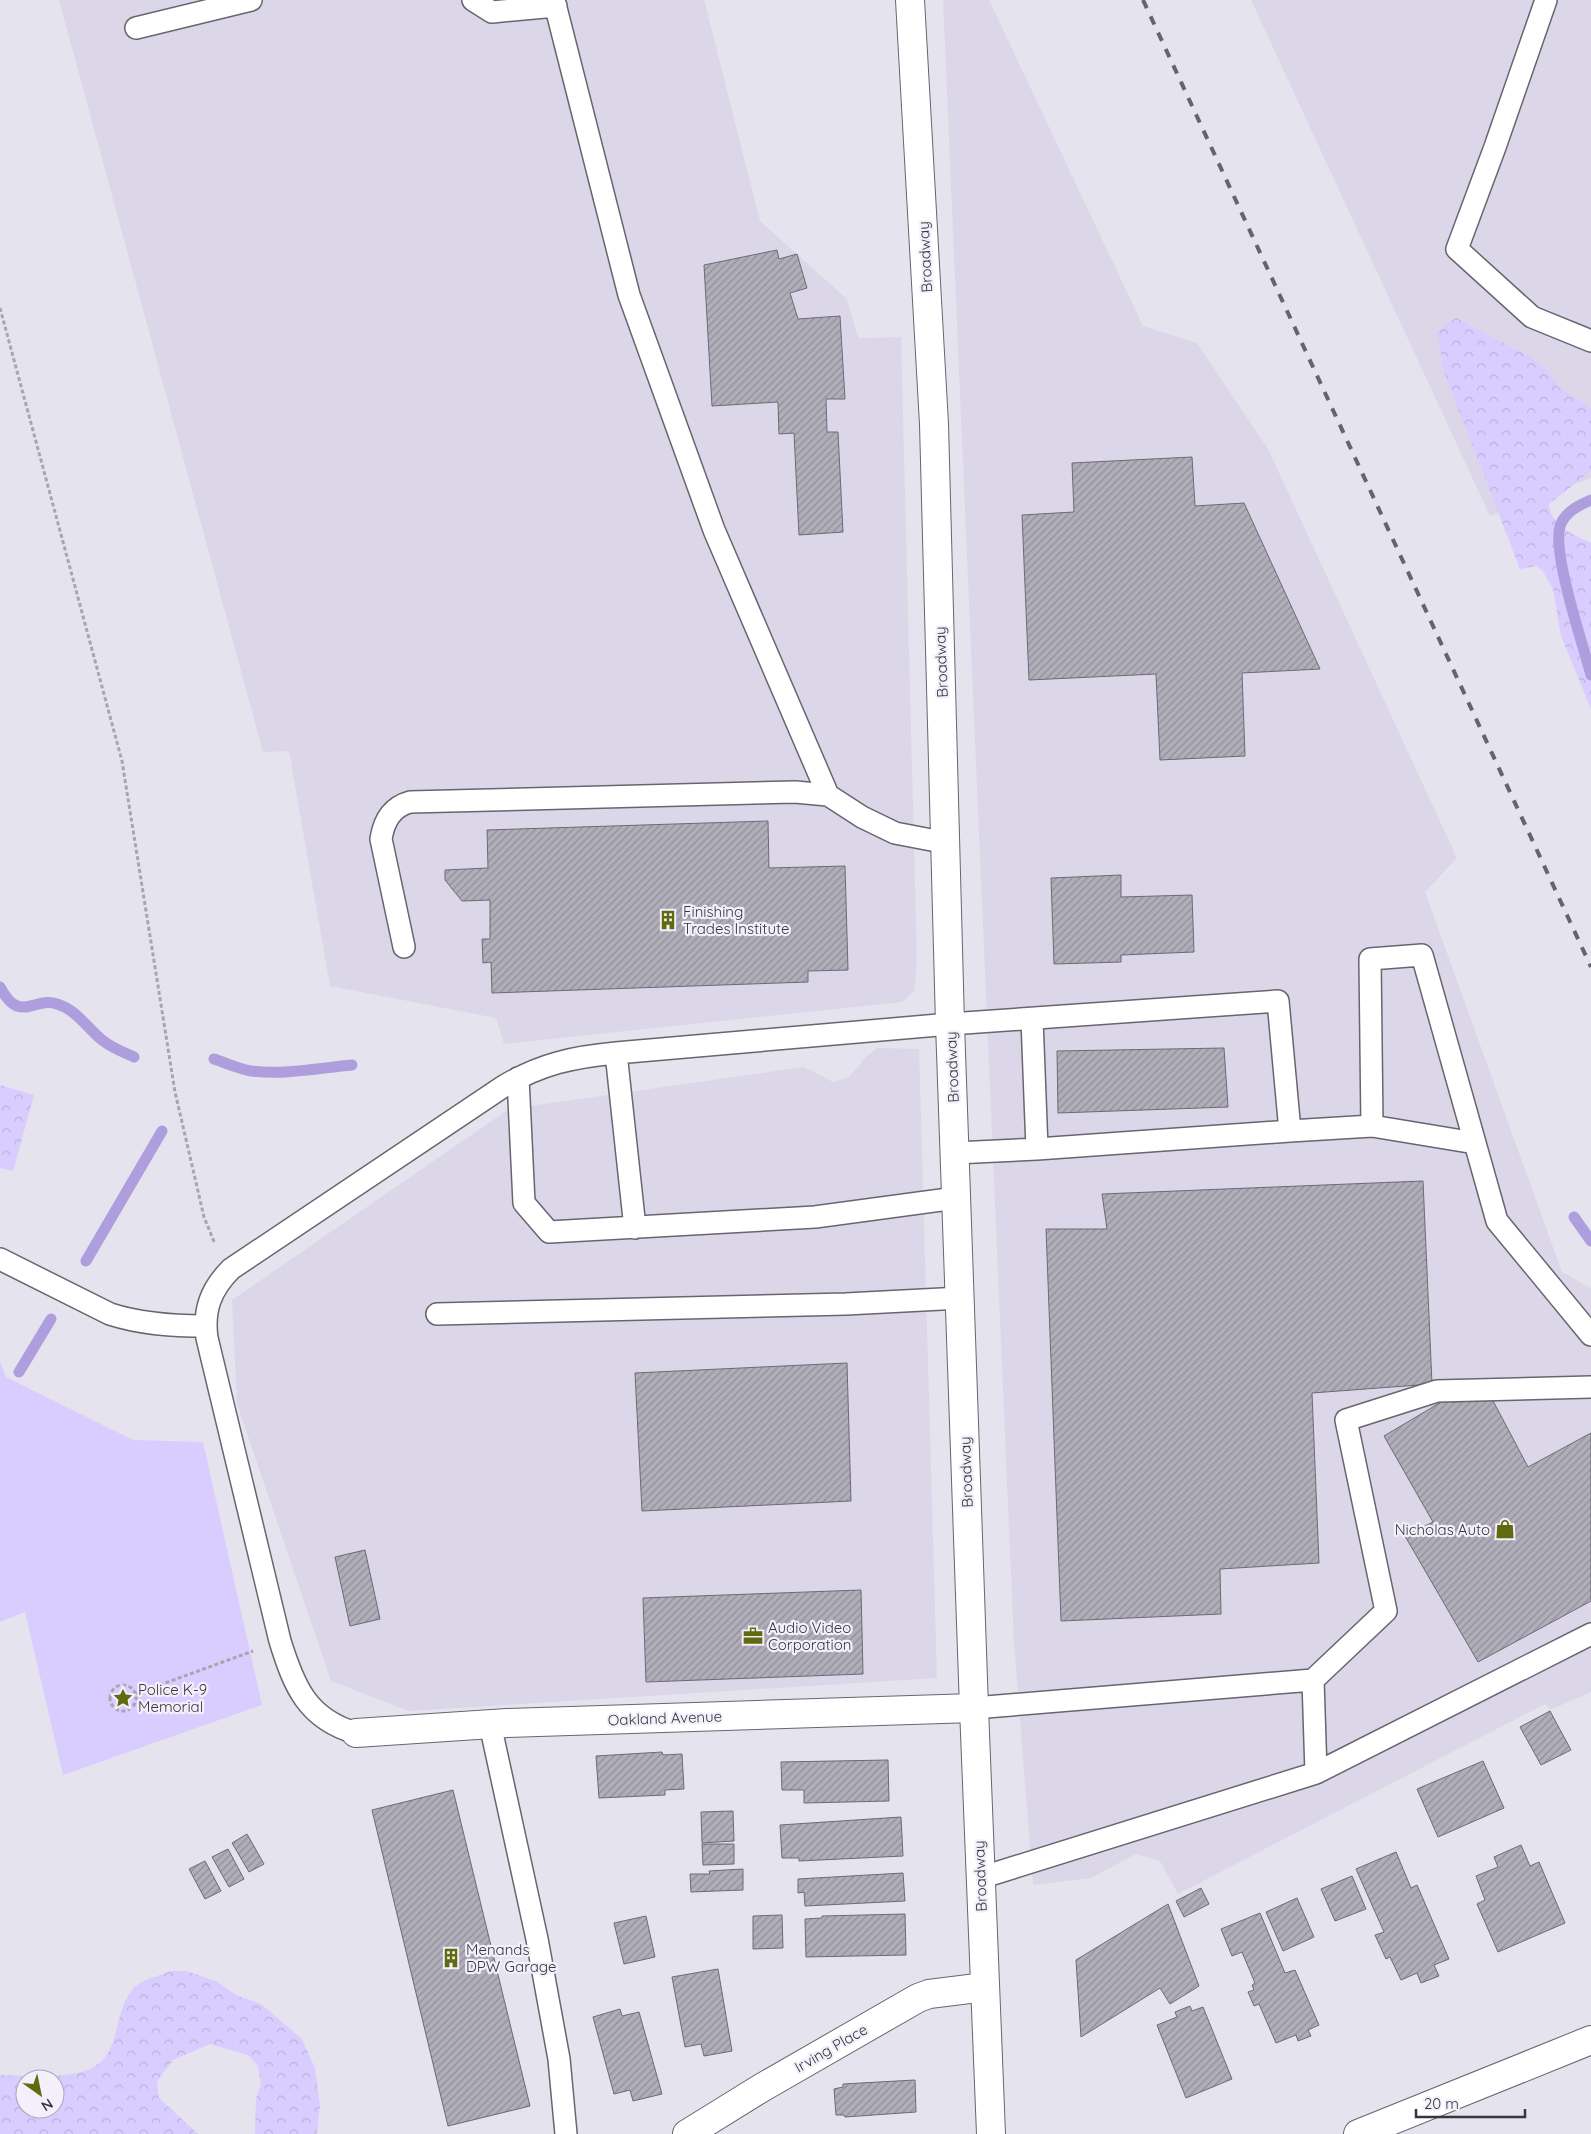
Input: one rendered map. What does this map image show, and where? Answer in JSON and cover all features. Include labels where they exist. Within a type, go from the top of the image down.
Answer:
[{"type":"main road","name":"Broadway","points":[[910,0],[934,424],[947,843],[950,1024],[980,1878],[991,2134]]},
{"type":"main road","name":"Oakland Avenue","points":[[356,1733],[490,1724],[974,1708]]},
{"type":"main road","name":"Irving Place","points":[[687,2134],[763,2087],[922,1996],[985,1987]]},
{"type":"main road","points":[[1358,2134],[1591,2040]]},
{"type":"lane","points":[[136,28],[251,0]]},
{"type":"lane","points":[[473,0],[492,12],[555,3],[629,295],[714,530],[828,796]]},
{"type":"lane","points":[[1546,0],[1457,249],[1532,317],[1591,341]]},
{"type":"lane","points":[[404,947],[381,838],[389,815],[402,804],[419,801],[658,797],[796,792],[828,796],[862,817],[895,833],[947,843]]},
{"type":"lane","points":[[1372,1126],[1370,959],[1422,955],[1497,1221],[1591,1334]]},
{"type":"lane","points":[[356,1733],[341,1729],[328,1722],[304,1699],[290,1674],[280,1641],[211,1359],[205,1326],[207,1306],[214,1289],[231,1269],[518,1078],[564,1060],[616,1053],[950,1024],[1278,1001],[1290,1131]]},
{"type":"lane","points":[[1032,1019],[1037,1149]]},
{"type":"lane","points":[[616,1053],[635,1228]]},
{"type":"lane","points":[[518,1078],[524,1203],[549,1232],[815,1217],[956,1198]]},
{"type":"lane","points":[[955,1153],[1372,1126],[1475,1144]]},
{"type":"lane","points":[[0,1259],[110,1314],[169,1326],[205,1326]]},
{"type":"lane","points":[[437,1314],[846,1304],[961,1298]]},
{"type":"lane","points":[[974,1708],[1313,1680],[1386,1611],[1346,1420],[1437,1390],[1591,1387]]},
{"type":"lane","points":[[980,1878],[1316,1773],[1591,1634]]},
{"type":"lane","points":[[1313,1680],[1316,1773]]},
{"type":"lane","points":[[490,1724],[537,1939],[559,2059],[566,2134]]},
{"type":"path","points":[[0,308],[122,761],[175,1092],[196,1185],[204,1217],[216,1247],[231,1269]]},
{"type":"path","points":[[136,1694],[280,1641]]},
{"type":"path","points":[[116,1686],[129,1686],[136,1694],[135,1704],[130,1710],[120,1711],[110,1703],[111,1692],[116,1686]]},
{"type":"shaded area","points":[[59,0],[704,0],[760,221],[847,299],[858,338],[901,337],[917,963],[914,991],[902,1002],[504,1044],[496,1018],[330,986],[289,751],[263,752]]},
{"type":"shaded area","points":[[943,0],[989,0],[1143,326],[1197,343],[1268,449],[1457,858],[1425,892],[1562,1272],[1591,1288],[1591,1692],[1550,1710],[1545,1704],[1178,1894],[1160,1861],[1136,1854],[1091,1878],[1033,1885],[1014,1644]]},
{"type":"shaded area","points":[[1251,0],[1591,0],[1591,478],[1490,516]]},
{"type":"shaded area","points":[[877,1048],[919,1049],[937,1678],[409,1711],[331,1681],[237,1404],[232,1300],[509,1109],[804,1067],[833,1082],[849,1077],[866,1057]]},
{"type":"green space","points":[[1457,318],[1530,357],[1549,372],[1557,386],[1591,408],[1591,471],[1549,504],[1550,512],[1558,524],[1591,543],[1591,709],[1561,636],[1553,589],[1542,570],[1536,566],[1520,569],[1444,372],[1437,332],[1450,321]]},
{"type":"green space","points":[[0,1085],[34,1095],[13,1171],[0,1168]]},
{"type":"green space","points":[[0,1362],[6,1377],[133,1440],[203,1442],[262,1705],[63,1775],[25,1612],[0,1622]]},
{"type":"green space","points":[[171,1971],[186,1971],[216,1981],[236,1995],[261,2004],[302,2039],[315,2068],[320,2105],[317,2134],[255,2134],[256,2099],[261,2084],[258,2066],[248,2055],[210,2044],[173,2060],[157,2081],[159,2098],[198,2134],[0,2134],[0,2075],[15,2075],[15,2119],[65,2119],[65,2075],[89,2069],[106,2056],[115,2037],[120,2016],[129,1995],[136,1986],[148,1979]]},
{"type":"building","points":[[777,250],[779,259],[797,254],[807,288],[790,293],[798,319],[840,316],[845,399],[826,399],[827,432],[838,432],[843,532],[799,535],[794,433],[779,434],[778,402],[712,406],[704,265]]},
{"type":"building","points":[[1192,457],[1195,506],[1244,503],[1320,669],[1242,673],[1245,756],[1160,760],[1156,674],[1029,680],[1022,515],[1074,512],[1072,463]]},
{"type":"building","name":"Finishing Trades Institute","points":[[768,821],[769,868],[845,866],[848,970],[808,971],[808,982],[492,993],[491,962],[483,963],[482,939],[490,939],[490,900],[462,901],[445,880],[445,870],[488,868],[487,830]]},
{"type":"building","points":[[1121,875],[1121,897],[1192,895],[1194,952],[1121,955],[1121,962],[1054,964],[1051,878]]},
{"type":"building","points":[[1224,1048],[1228,1107],[1058,1113],[1057,1051]]},
{"type":"building","points":[[1423,1181],[1432,1384],[1312,1393],[1319,1563],[1220,1569],[1221,1614],[1061,1621],[1046,1229],[1107,1229],[1102,1194]]},
{"type":"building","points":[[847,1363],[851,1501],[642,1511],[635,1373]]},
{"type":"building","name":"Nicholas Auto","points":[[1491,1397],[1528,1467],[1591,1433],[1591,1601],[1478,1662],[1405,1536],[1433,1522],[1384,1436],[1448,1398]]},
{"type":"building","points":[[365,1550],[380,1619],[350,1626],[335,1557]]},
{"type":"building","name":"Audio Video Corporation","points":[[861,1590],[863,1674],[646,1682],[643,1598]]},
{"type":"building","points":[[1550,1711],[1571,1750],[1541,1765],[1520,1727]]},
{"type":"building","points":[[662,1752],[663,1755],[682,1754],[684,1789],[665,1790],[665,1795],[599,1798],[596,1756]]},
{"type":"building","points":[[888,1760],[889,1801],[804,1803],[804,1790],[782,1790],[781,1762]]},
{"type":"building","points":[[1483,1761],[1504,1808],[1438,1837],[1417,1789]]},
{"type":"building","name":"Menands DPW Garage","points":[[453,1790],[530,2106],[448,2126],[372,1810]]},
{"type":"building","points":[[733,1811],[734,1841],[702,1843],[701,1812]]},
{"type":"building","points":[[901,1817],[903,1856],[799,1861],[799,1858],[782,1858],[780,1825]]},
{"type":"building","points":[[247,1834],[264,1864],[249,1872],[232,1843]]},
{"type":"building","points":[[702,1844],[734,1844],[734,1864],[703,1865]]},
{"type":"building","points":[[1521,1845],[1530,1866],[1539,1862],[1565,1923],[1498,1952],[1477,1904],[1485,1900],[1476,1876],[1498,1867],[1494,1857]]},
{"type":"building","points":[[228,1849],[244,1879],[229,1887],[212,1857]]},
{"type":"building","points":[[1396,1852],[1411,1888],[1417,1885],[1449,1959],[1434,1965],[1439,1976],[1421,1983],[1417,1973],[1401,1980],[1390,1957],[1386,1959],[1375,1935],[1384,1932],[1356,1869]]},
{"type":"building","points":[[205,1861],[221,1891],[205,1899],[189,1869]]},
{"type":"building","points":[[743,1869],[743,1890],[691,1892],[690,1874],[710,1874],[709,1871]]},
{"type":"building","points":[[903,1873],[905,1901],[805,1906],[804,1892],[798,1893],[798,1879]]},
{"type":"building","points":[[1352,1876],[1366,1909],[1335,1921],[1321,1889]]},
{"type":"building","points":[[1201,1888],[1209,1904],[1184,1917],[1176,1901]]},
{"type":"building","points":[[1297,1898],[1314,1937],[1283,1951],[1266,1912]]},
{"type":"building","points":[[1168,1904],[1199,1986],[1170,2004],[1160,1988],[1081,2037],[1076,1960]]},
{"type":"building","points":[[1260,1913],[1285,1973],[1295,1970],[1319,2025],[1308,2030],[1311,2036],[1298,2041],[1296,2035],[1276,2043],[1259,2004],[1254,2006],[1248,1992],[1254,1990],[1252,1985],[1255,1983],[1242,1952],[1232,1956],[1221,1929]]},
{"type":"building","points":[[905,1914],[906,1955],[806,1957],[805,1919],[822,1918],[822,1916]]},
{"type":"building","points":[[782,1915],[783,1948],[753,1949],[753,1916]]},
{"type":"building","points":[[646,1916],[655,1957],[624,1964],[614,1923]]},
{"type":"building","points":[[718,1969],[732,2051],[704,2056],[701,2044],[685,2047],[672,1977]]},
{"type":"building","points":[[1190,2006],[1192,2011],[1203,2007],[1232,2079],[1186,2098],[1157,2025],[1177,2017],[1175,2012]]},
{"type":"building","points":[[620,2009],[622,2016],[639,2012],[662,2094],[633,2101],[630,2090],[614,2094],[593,2017]]},
{"type":"building","points":[[915,2080],[916,2112],[845,2117],[844,2115],[836,2115],[834,2089],[843,2087],[843,2084]]},
{"type":"waterway","points":[[1591,500],[1577,507],[1565,517],[1560,526],[1559,539],[1564,577],[1591,675]]},
{"type":"waterway","points":[[0,987],[14,1005],[27,1007],[49,1003],[57,1004],[70,1010],[106,1043],[134,1057]]},
{"type":"waterway","points":[[214,1059],[246,1070],[264,1072],[289,1072],[352,1065]]},
{"type":"waterway","points":[[86,1261],[162,1131]]},
{"type":"waterway","points":[[1574,1217],[1591,1241]]},
{"type":"waterway","points":[[19,1372],[51,1319]]},
{"type":"railway","points":[[1143,0],[1591,967]]},
{"type":"place","name":"Finishing Trades Institute","points":[[668,920]]},
{"type":"place","name":"Nicholas Auto","points":[[1505,1529]]},
{"type":"place","name":"Audio Video Corporation","points":[[753,1636]]},
{"type":"place","name":"Police K-9 Memorial","points":[[123,1698]]},
{"type":"place","name":"Menands DPW Garage","points":[[451,1958]]}]
